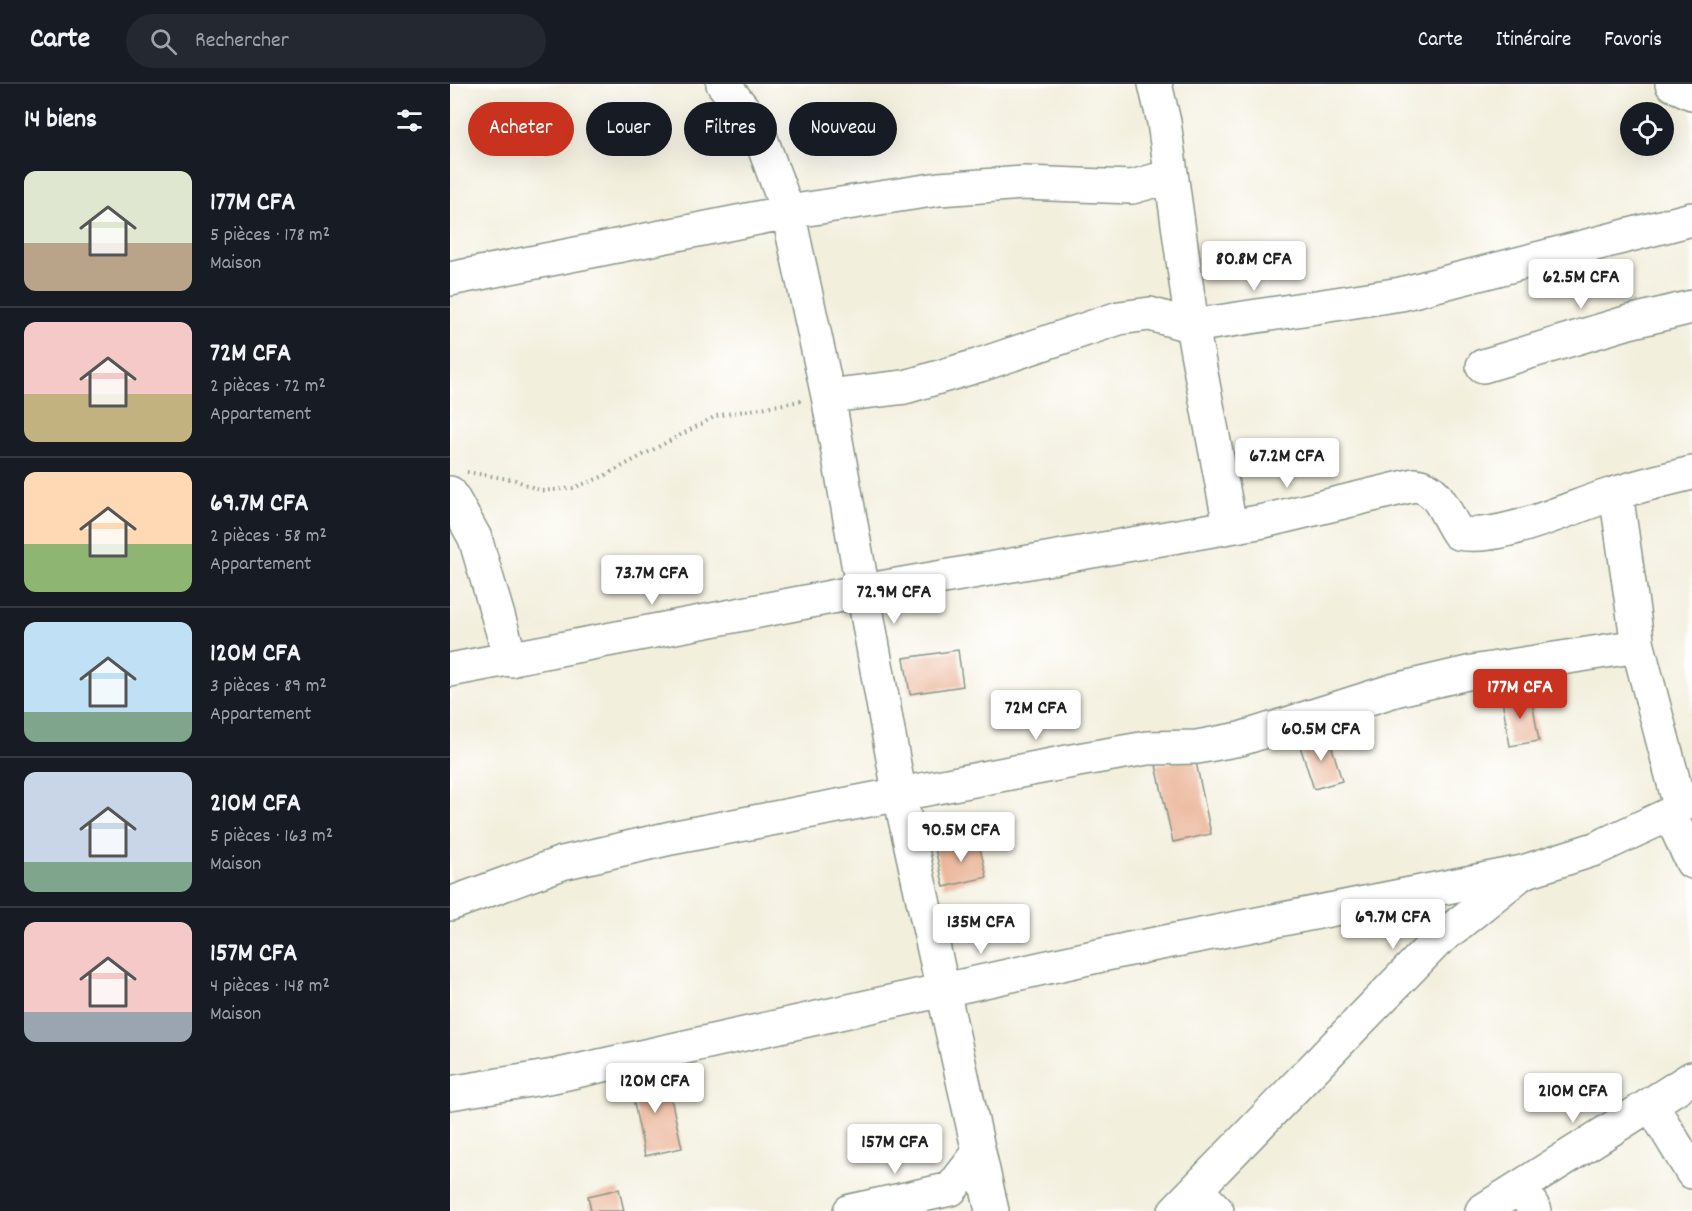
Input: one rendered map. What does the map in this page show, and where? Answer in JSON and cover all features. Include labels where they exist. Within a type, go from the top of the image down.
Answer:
[{"type":"street","points":[[723,84],[756,125],[788,212],[828,396],[899,792],[992,1211]]},
{"type":"street","points":[[1155,84],[1164,122],[1192,326],[1230,526]]},
{"type":"street","points":[[1672,84],[1692,93]]},
{"type":"street","points":[[450,279],[788,212],[939,189],[1024,183],[1132,187],[1171,176]]},
{"type":"street","points":[[828,396],[905,387],[980,365],[1119,318],[1150,314],[1192,326],[1401,294],[1692,219]]},
{"type":"street","points":[[1483,366],[1629,322],[1692,307]]},
{"type":"street","points":[[450,670],[863,591],[1230,526],[1414,485],[1426,486],[1434,491],[1458,533],[1472,536],[1524,524],[1616,493],[1692,473]]},
{"type":"street","points":[[456,483],[475,538],[511,660]]},
{"type":"street","points":[[1616,493],[1638,646],[1681,806],[1692,862]]},
{"type":"street","points":[[450,904],[562,863],[899,792],[1147,748],[1197,747],[1240,739],[1406,687],[1472,672],[1638,646]]},
{"type":"street","points":[[450,1093],[554,1076],[943,989],[1522,872],[1595,849],[1681,806]]},
{"type":"street","points":[[1196,1204],[1436,942],[1522,872]]},
{"type":"street","points":[[1482,1211],[1528,1199],[1692,1078]]},
{"type":"street","points":[[1652,1106],[1692,1172]]},
{"type":"street","points":[[850,1211],[951,1189],[978,1154]]},
{"type":"street","points":[[951,1189],[987,1211]]},
{"type":"path","points":[[456,483],[515,480],[541,491],[573,488],[602,477],[716,416],[828,396]]},
{"type":"building","points":[[958,650],[963,686],[910,694],[904,658]]},
{"type":"building","points":[[1531,695],[1539,741],[1510,746],[1502,700]]},
{"type":"building","points":[[1328,734],[1342,781],[1314,789],[1299,743]]},
{"type":"building","points":[[1195,757],[1211,834],[1173,842],[1156,765]]},
{"type":"building","points":[[978,840],[987,877],[944,887],[935,849]]},
{"type":"building","points":[[665,1071],[682,1148],[645,1156],[629,1079]]},
{"type":"building","points":[[619,1189],[624,1211],[591,1211],[588,1196]]}]
